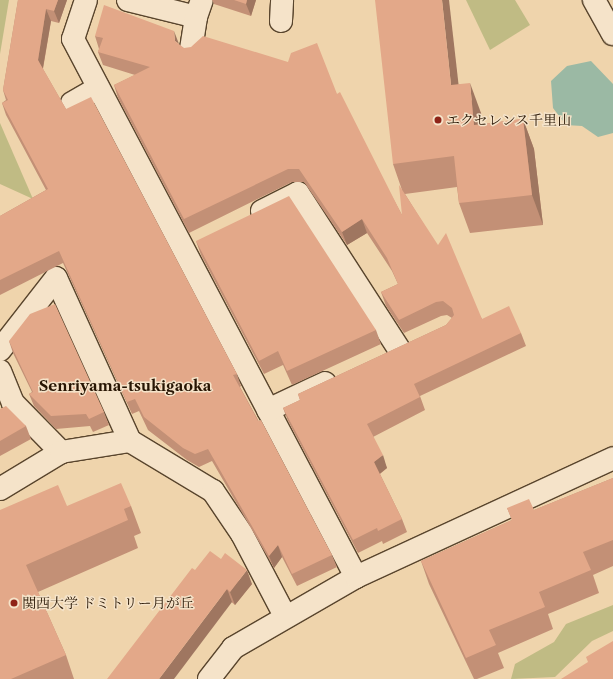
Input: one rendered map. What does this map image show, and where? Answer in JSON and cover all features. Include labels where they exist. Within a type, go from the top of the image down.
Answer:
[{"type":"street","points":[[86,0],[73,38],[98,88],[193,244],[268,410],[356,577]]},
{"type":"street","points":[[128,0],[199,9],[191,49]]},
{"type":"street","points":[[594,0],[613,34]]},
{"type":"street","points":[[72,103],[98,88]]},
{"type":"street","points":[[242,221],[298,193],[399,349]]},
{"type":"street","points":[[0,350],[56,278],[130,442],[213,491],[242,534],[285,616]]},
{"type":"street","points":[[378,358],[419,340]]},
{"type":"street","points":[[0,371],[13,402],[61,452]]},
{"type":"street","points":[[268,410],[344,375]]},
{"type":"street","points":[[0,488],[61,452],[130,442]]},
{"type":"street","points":[[209,679],[233,648],[285,616],[356,577],[613,458]]},
{"type":"shaded area","points":[[0,0],[9,0],[0,54]]},
{"type":"shaded area","points":[[466,0],[515,0],[530,25],[490,50]]},
{"type":"shaded area","points":[[591,61],[613,84],[613,133],[598,137],[582,126],[566,125],[553,108],[551,81],[567,66]]},
{"type":"shaded area","points":[[0,123],[33,199],[0,184]]},
{"type":"shaded area","points":[[613,605],[613,631],[592,641],[555,677],[511,679],[515,664],[554,642],[566,624]]},
{"type":"building","points":[[18,0],[58,0],[54,11],[46,9],[38,60],[66,109],[91,97],[237,374],[233,375],[258,421],[261,420],[332,555],[292,574],[278,545],[269,556],[208,449],[195,454],[183,448],[144,417],[135,399],[127,402],[59,251],[0,280],[0,216],[48,189],[2,103],[8,100],[3,90]]},
{"type":"building","points":[[234,0],[247,0],[246,4]]},
{"type":"building","name":"エクセレンス千里山","points":[[375,0],[442,0],[451,85],[470,83],[474,125],[523,119],[532,195],[459,203],[454,156],[393,164]]},
{"type":"building","points":[[104,5],[174,31],[175,41],[184,48],[191,47],[203,36],[288,62],[291,53],[317,43],[337,94],[340,92],[402,215],[399,185],[438,245],[446,233],[482,319],[509,306],[521,333],[414,384],[420,397],[367,424],[383,455],[374,462],[402,519],[378,531],[377,528],[353,540],[283,408],[300,400],[298,394],[446,325],[454,315],[452,308],[443,301],[436,302],[399,320],[381,292],[398,284],[387,258],[362,219],[342,232],[299,169],[288,169],[184,219],[114,85],[150,67],[98,52],[103,38],[95,36]]},
{"type":"building","points":[[289,196],[376,330],[287,371],[278,351],[259,361],[196,241]]},
{"type":"building","points":[[55,304],[104,412],[89,419],[86,414],[51,416],[29,394],[33,392],[9,341],[30,314]]},
{"type":"building","points":[[6,406],[26,426],[0,441],[0,409]]},
{"type":"building","points":[[613,478],[613,540],[583,552],[591,570],[539,592],[545,607],[489,630],[496,645],[466,658],[421,561],[512,520],[507,508],[529,499],[534,510]]},
{"type":"building","name":"関西大学 ドミトリー月が丘","points":[[121,483],[131,506],[124,509],[128,520],[26,565],[66,655],[11,679],[0,679],[0,510],[58,485],[67,506]]},
{"type":"building","points":[[210,551],[221,559],[225,553],[247,570],[230,592],[227,589],[159,679],[107,679],[192,568],[195,570]]},
{"type":"building","points":[[613,641],[613,679],[561,679],[588,662],[586,657]]},
{"type":"place","name":"エクセレンス千里山","points":[[438,120]]},
{"type":"place","name":"関西大学 ドミトリー月が丘","points":[[14,603]]},
{"type":"district","name":"Senriyama-tsukigaoka","points":[[125,386]]}]
